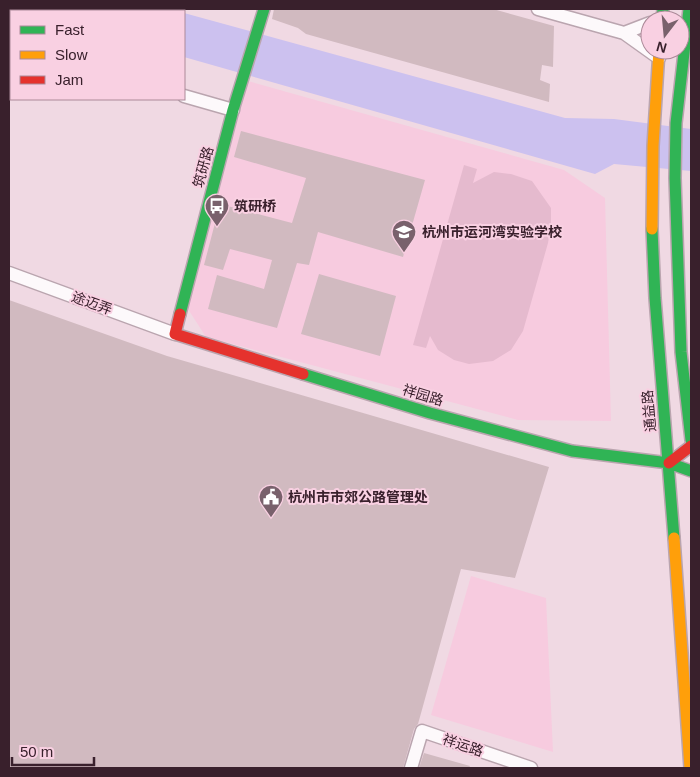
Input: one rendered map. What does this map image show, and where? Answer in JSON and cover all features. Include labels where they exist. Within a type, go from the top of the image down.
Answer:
[{"type":"main road","name":"筑研路","points":[[175,334],[233,110],[264,9]]},
{"type":"main road","points":[[689,9],[676,124],[675,178],[681,352],[691,440]]},
{"type":"main road","name":"通益路","points":[[659,60],[654,123],[652,242],[657,336],[690,768]]},
{"type":"main road","name":"祥园路","points":[[175,334],[430,413],[572,451],[668,463],[691,471]]},
{"type":"main road","points":[[668,463],[691,446]]},
{"type":"street","points":[[538,9],[624,33],[640,43]]},
{"type":"street","points":[[624,33],[640,26]]},
{"type":"street","points":[[185,96],[233,110]]},
{"type":"street","name":"途迈弄","points":[[9,273],[175,334]]},
{"type":"street","name":"祥运路","points":[[412,768],[422,731],[531,768]]},
{"type":"shaded area","points":[[15,9],[174,10],[20,10]]},
{"type":"shaded area","points":[[185,13],[565,118],[614,119],[691,129],[691,171],[614,164],[595,174],[185,57]]},
{"type":"shaded area","name":"杭州市运河湾实验学校","points":[[248,81],[564,170],[605,198],[611,421],[518,420],[206,337],[188,309]]},
{"type":"shaded area","points":[[464,165],[477,169],[473,183],[494,172],[511,174],[532,181],[551,208],[548,243],[523,331],[511,350],[493,361],[469,364],[454,360],[438,350],[430,336],[426,348],[413,345]]},
{"type":"shaded area","points":[[471,576],[546,598],[553,752],[431,715]]},
{"type":"building","points":[[274,9],[493,9],[554,26],[553,67],[542,65],[540,80],[550,84],[549,102],[306,34],[298,28],[272,19]]},
{"type":"building","points":[[241,131],[425,180],[403,257],[318,232],[309,265],[297,263],[277,328],[208,309],[217,275],[264,289],[272,260],[230,249],[223,270],[204,265],[220,204],[292,223],[306,178],[234,157]]},
{"type":"building","points":[[319,274],[396,296],[380,356],[301,334]]},
{"type":"building","name":"杭州市市郊公路管理处","points":[[9,300],[167,356],[549,467],[515,578],[461,569],[418,724],[414,729],[403,768],[9,768]]},
{"type":"building","points":[[424,753],[470,766],[469,768],[419,768]]},
{"type":"traffic: fast","points":[[180,314],[233,110],[264,9]]},
{"type":"traffic: fast","points":[[689,9],[676,123],[675,178],[681,352],[691,440]]},
{"type":"traffic: fast","points":[[652,229],[655,298],[674,538]]},
{"type":"traffic: fast","points":[[303,374],[430,413],[572,451],[669,463],[691,471]]},
{"type":"traffic: slow","points":[[652,229],[653,146],[658,60]]},
{"type":"traffic: slow","points":[[674,538],[690,768]]},
{"type":"traffic: jam","points":[[180,314],[175,334],[303,374]]},
{"type":"traffic: jam","points":[[669,463],[691,446]]},
{"type":"place","name":"筑研桥","points":[[217,227]]},
{"type":"place","name":"杭州市运河湾实验学校","points":[[404,253]]},
{"type":"place","name":"杭州市市郊公路管理处","points":[[271,518]]}]
